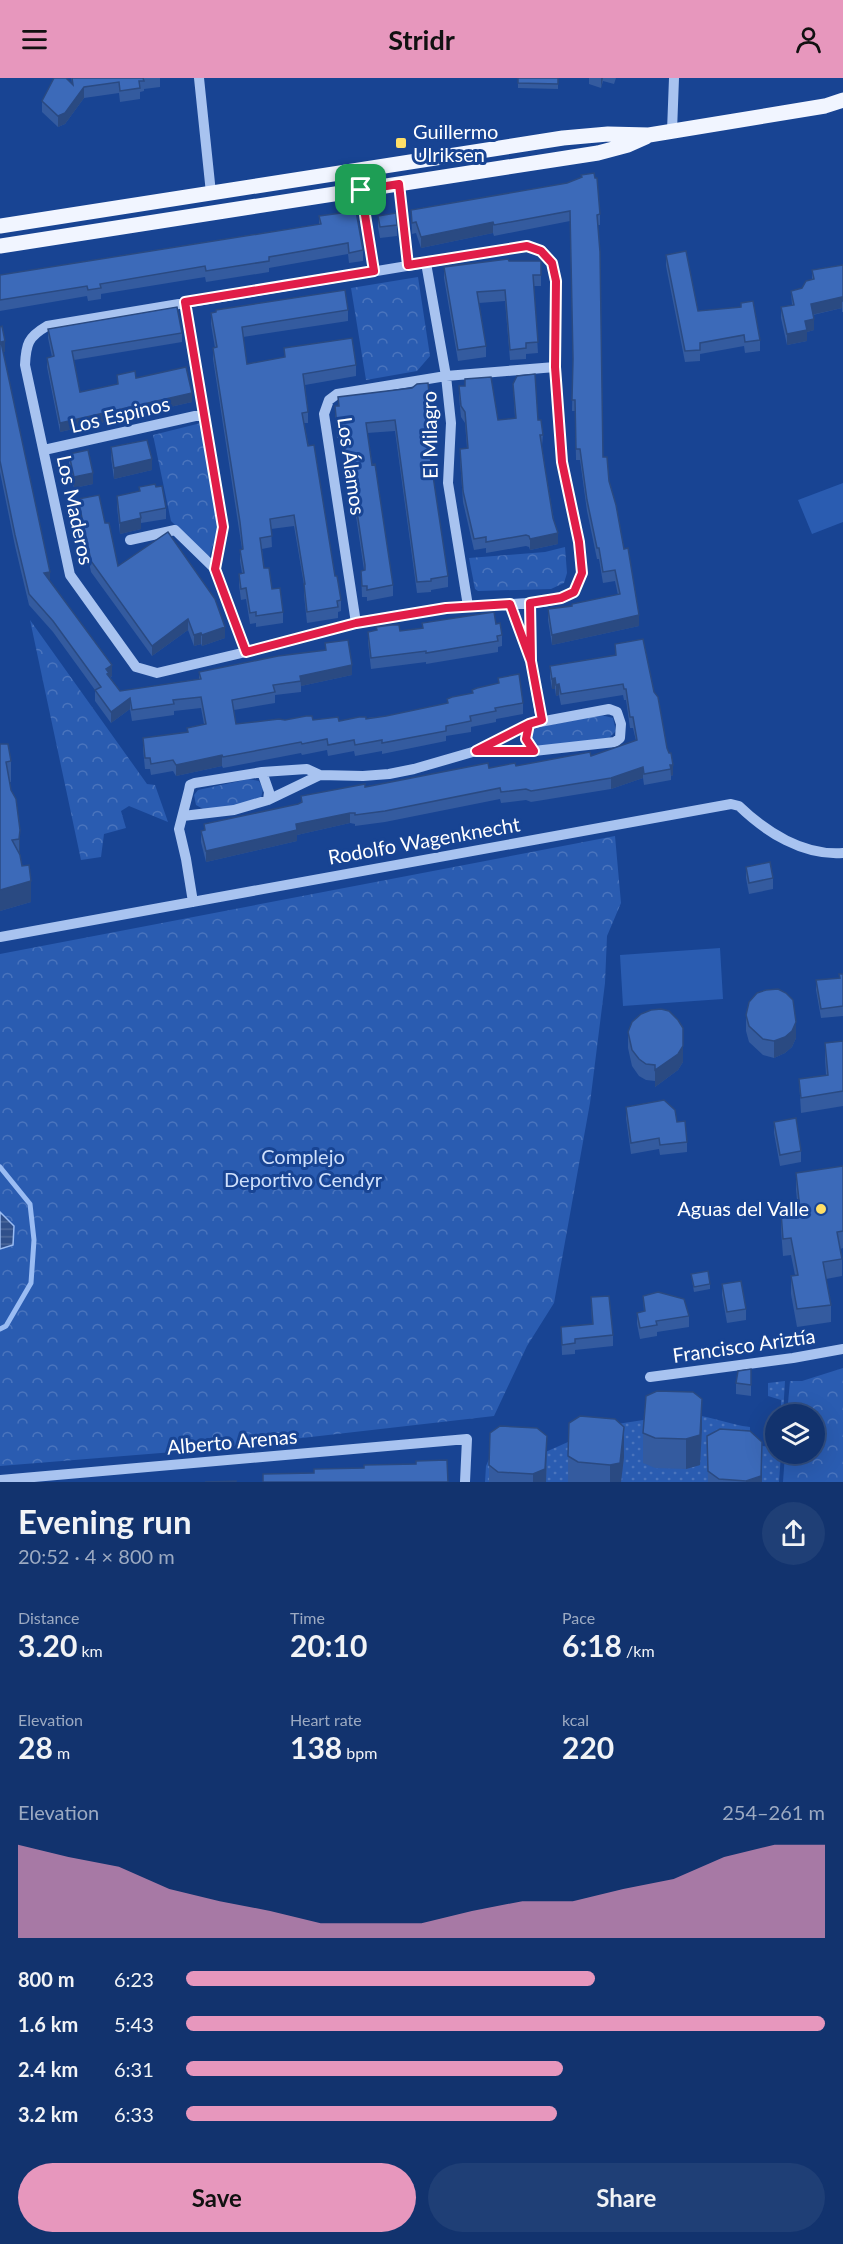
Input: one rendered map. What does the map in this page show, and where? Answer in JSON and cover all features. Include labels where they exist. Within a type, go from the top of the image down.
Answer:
[{"type":"main road","points":[[0,226],[585,135],[649,135],[672,132],[825,106],[843,100]]},
{"type":"main road","points":[[825,106],[843,106]]},
{"type":"main road","points":[[0,246],[598,153],[628,145],[649,135]]},
{"type":"street","points":[[199,78],[212,193]]},
{"type":"street","points":[[672,132],[674,78]]},
{"type":"street","points":[[399,184],[408,265]]},
{"type":"street","points":[[361,190],[374,271]]},
{"type":"street","name":"Los Maderos","points":[[527,246],[541,251],[552,263],[556,281],[555,367],[562,462],[579,542],[582,573],[574,592],[561,598],[530,603],[446,608],[356,623],[157,673],[136,667],[70,575],[25,365],[26,347],[34,333],[47,326],[426,263],[527,246]]},
{"type":"street","name":"El Milagro","points":[[426,263],[446,376],[451,423],[448,483],[468,606]]},
{"type":"street","points":[[185,302],[223,527],[215,569]]},
{"type":"street","name":"Los Álamos","points":[[356,623],[324,414],[329,400],[337,394],[446,376],[555,367]]},
{"type":"street","name":"Los Espinos","points":[[44,450],[204,414]]},
{"type":"street","points":[[130,540],[174,530],[215,569],[246,652]]},
{"type":"street","points":[[530,603],[531,661],[542,720]]},
{"type":"street","points":[[510,604],[531,661]]},
{"type":"street","points":[[183,816],[234,810],[268,800],[320,775],[389,774],[414,769],[476,751],[529,724],[542,720],[609,709],[617,712],[621,733],[620,738],[615,742],[534,751],[476,751]]},
{"type":"street","points":[[529,724],[526,739],[534,751]]},
{"type":"street","points":[[193,902],[179,829],[190,785],[262,772],[307,769],[320,775]]},
{"type":"street","points":[[262,772],[269,792],[268,800]]},
{"type":"street","name":"Rodolfo Wagenknecht","points":[[0,937],[731,804],[739,806],[775,836],[803,847],[843,853]]},
{"type":"street","name":"Francisco Ariztía","points":[[650,1377],[843,1349]]},
{"type":"street","name":"Alberto Arenas","points":[[0,1480],[40,1480],[467,1439],[465,1482]]},
{"type":"green space","points":[[418,277],[430,356],[417,371],[366,380],[351,288]]},
{"type":"green space","points":[[201,423],[218,528],[209,558],[171,521],[153,435]]},
{"type":"green space","points":[[843,483],[843,522],[812,534],[798,500]]},
{"type":"green space","points":[[565,547],[567,573],[564,583],[551,589],[478,591],[475,589],[469,558],[545,552]]},
{"type":"green space","points":[[30,620],[147,784],[155,785],[168,822],[129,806],[121,811],[126,828],[104,834],[101,857],[81,860]]},
{"type":"green space","points":[[601,715],[613,718],[616,731],[606,741],[532,748],[529,737],[535,728]]},
{"type":"green space","points":[[249,779],[259,781],[263,789],[261,798],[230,807],[203,809],[196,805],[194,795],[198,790]]},
{"type":"green space","name":"Complejo Deportivo Cendyr","points":[[615,836],[621,903],[607,936],[605,983],[590,1103],[554,1303],[527,1346],[494,1416],[198,1450],[0,1466],[0,954]]},
{"type":"green space","points":[[720,948],[723,999],[623,1006],[620,955]]},
{"type":"green space","points":[[843,1368],[843,1482],[783,1482],[784,1464],[825,1464],[825,1404],[788,1404],[790,1381],[802,1381]]},
{"type":"green space","points":[[785,1381],[784,1404],[781,1404],[781,1400],[768,1396],[768,1383]]},
{"type":"green space","points":[[694,1415],[750,1427],[750,1445],[765,1446],[765,1464],[780,1464],[779,1482],[485,1482],[486,1466],[492,1452],[541,1454],[604,1426]]},
{"type":"shaded area","points":[[0,1212],[14,1226],[13,1245],[0,1249]]},
{"type":"building","points":[[54,78],[66,78],[73,85],[72,78],[143,78],[144,81],[139,81],[140,88],[120,91],[119,82],[84,87],[65,113],[58,116],[42,101]]},
{"type":"building","points":[[518,78],[558,78],[558,84],[518,83]]},
{"type":"building","points":[[594,173],[597,178],[600,214],[597,215],[600,252],[603,457],[607,457],[609,481],[624,549],[628,548],[639,615],[552,635],[548,609],[572,606],[572,604],[620,594],[615,570],[603,572],[587,500],[580,449],[576,449],[575,400],[572,400],[570,211],[494,225],[493,222],[421,237],[416,222],[412,223],[411,210],[567,183],[582,177],[581,175]]},
{"type":"building","points":[[356,211],[363,250],[349,253],[348,243],[269,257],[269,261],[206,271],[205,266],[100,284],[101,288],[88,290],[87,286],[0,300],[0,275],[321,224],[319,216]]},
{"type":"building","points":[[396,213],[397,225],[380,227],[378,216]]},
{"type":"building","points":[[686,251],[698,311],[741,307],[741,303],[753,301],[760,340],[745,342],[744,335],[700,343],[700,350],[685,351],[666,255]]},
{"type":"building","points":[[508,259],[509,261],[541,261],[541,275],[533,275],[538,342],[526,343],[526,348],[510,350],[505,290],[477,292],[486,346],[458,350],[444,267]]},
{"type":"building","points":[[843,265],[843,301],[842,297],[811,304],[814,319],[805,321],[807,330],[787,334],[781,307],[794,305],[791,291],[802,288],[806,281],[814,279],[812,270]]},
{"type":"building","points":[[345,290],[348,310],[242,327],[247,364],[285,357],[284,348],[352,338],[356,365],[303,374],[308,412],[302,413],[308,446],[314,445],[341,600],[337,601],[338,607],[307,612],[294,515],[270,519],[272,536],[260,538],[264,568],[269,568],[272,589],[280,588],[283,612],[256,616],[256,612],[250,613],[246,588],[241,589],[239,574],[244,573],[240,550],[243,549],[213,348],[217,347],[211,313],[216,310]]},
{"type":"building","points":[[177,307],[182,333],[72,351],[80,392],[118,384],[117,375],[135,371],[136,378],[186,367],[192,393],[60,423],[47,358],[54,356],[48,329]]},
{"type":"building","points":[[2,326],[5,341],[1,342],[50,572],[44,573],[112,665],[106,669],[109,673],[107,674],[120,691],[201,679],[199,672],[278,656],[326,650],[325,643],[348,640],[352,665],[300,676],[301,681],[273,685],[275,692],[232,700],[236,724],[306,716],[312,716],[313,720],[338,717],[339,721],[359,717],[366,717],[366,719],[386,716],[448,703],[447,699],[452,697],[473,693],[472,690],[477,688],[499,683],[498,678],[519,674],[523,703],[495,708],[496,711],[470,716],[471,721],[446,726],[446,731],[382,743],[382,740],[355,745],[354,740],[328,745],[327,739],[223,757],[222,755],[176,765],[173,760],[151,764],[150,758],[145,758],[143,738],[188,732],[187,728],[206,724],[201,697],[173,700],[174,704],[132,710],[130,698],[111,712],[95,690],[101,687],[53,621],[29,594],[0,461],[0,327]]},
{"type":"building","points":[[535,374],[538,420],[541,420],[543,435],[540,435],[553,518],[558,533],[530,539],[526,535],[486,542],[486,537],[474,539],[463,491],[460,449],[468,448],[465,412],[461,406],[459,386],[465,386],[465,379],[491,377],[498,420],[516,418],[513,384],[517,376]]},
{"type":"building","points":[[428,383],[431,412],[426,412],[429,449],[448,576],[417,582],[395,420],[366,423],[372,465],[375,464],[393,585],[367,590],[367,586],[362,586],[361,571],[365,570],[365,565],[349,458],[346,458],[342,427],[337,427],[335,406],[339,406],[338,397],[412,388],[417,384]]},
{"type":"building","points":[[147,440],[152,459],[114,468],[111,447]]},
{"type":"building","points":[[88,450],[93,473],[74,477],[69,454]]},
{"type":"building","points":[[155,484],[156,487],[162,486],[166,508],[140,513],[141,518],[120,523],[117,496],[140,491],[139,487]]},
{"type":"building","points":[[99,495],[105,523],[109,523],[118,566],[168,532],[215,599],[225,627],[202,635],[201,633],[194,635],[188,619],[152,646],[91,561],[78,499]]},
{"type":"building","points":[[494,612],[496,624],[500,623],[502,635],[497,636],[498,641],[426,653],[426,651],[371,658],[368,632],[377,630],[376,627],[399,625],[400,631],[423,628],[422,623]]},
{"type":"building","points":[[643,639],[654,692],[658,697],[667,748],[671,753],[673,765],[670,765],[671,769],[644,774],[643,767],[611,778],[531,791],[526,789],[501,792],[500,788],[385,811],[355,815],[355,813],[350,813],[296,824],[297,830],[206,851],[201,831],[205,830],[204,824],[298,804],[302,802],[301,796],[365,784],[365,787],[488,763],[489,768],[515,763],[516,766],[590,752],[591,756],[637,740],[623,684],[561,694],[559,684],[556,685],[555,678],[552,679],[550,666],[616,655],[615,644]]},
{"type":"building","points":[[0,744],[8,744],[11,761],[6,762],[11,790],[16,799],[20,830],[19,839],[12,840],[20,855],[22,866],[29,865],[31,881],[0,890]]},
{"type":"building","points":[[770,862],[773,878],[749,883],[746,867]]},
{"type":"building","points":[[839,974],[843,974],[843,1006],[821,1009],[816,980],[840,978]]},
{"type":"building","points":[[778,989],[793,1000],[796,1022],[792,1031],[785,1037],[774,1041],[763,1039],[749,1026],[746,1015],[749,1002],[757,993]]},
{"type":"building","points":[[661,1009],[669,1011],[683,1028],[683,1046],[678,1054],[655,1070],[655,1065],[646,1064],[632,1050],[628,1032],[632,1022],[641,1014]]},
{"type":"building","points":[[843,1041],[843,1091],[801,1098],[799,1079],[828,1075],[825,1043]]},
{"type":"building","points":[[664,1100],[675,1110],[677,1122],[685,1121],[687,1142],[660,1145],[659,1138],[631,1143],[626,1107]]},
{"type":"building","name":"Aguas del Valle","points":[[796,1118],[801,1151],[780,1155],[774,1122]]},
{"type":"building","points":[[843,1166],[843,1231],[837,1232],[842,1259],[823,1262],[831,1305],[797,1309],[791,1276],[798,1275],[791,1238],[783,1239],[781,1212],[800,1209],[796,1173]]},
{"type":"building","points":[[708,1271],[710,1284],[694,1287],[691,1274]]},
{"type":"building","points":[[741,1281],[746,1309],[727,1312],[722,1284]]},
{"type":"building","points":[[658,1292],[684,1299],[689,1316],[656,1321],[657,1325],[640,1328],[637,1313],[645,1311],[643,1296]]},
{"type":"building","points":[[609,1296],[613,1335],[575,1339],[575,1343],[562,1345],[561,1327],[593,1324],[591,1297]]},
{"type":"building","points":[[751,1369],[751,1385],[736,1383],[738,1371]]},
{"type":"building","points":[[657,1391],[693,1392],[702,1399],[700,1435],[686,1439],[655,1438],[643,1433],[646,1396]]},
{"type":"building","points":[[580,1416],[615,1419],[624,1427],[620,1463],[610,1465],[578,1462],[568,1456],[569,1423]]},
{"type":"building","points":[[500,1426],[537,1428],[547,1436],[545,1469],[533,1474],[498,1472],[489,1465],[490,1433]]},
{"type":"building","points":[[720,1429],[750,1431],[762,1442],[761,1476],[746,1481],[719,1479],[708,1471],[707,1436]]},
{"type":"building","points":[[447,1460],[448,1482],[263,1482],[263,1474],[314,1473],[314,1469],[364,1468],[364,1465],[416,1464],[416,1461]]},
{"type":"waterway","points":[[0,1167],[30,1204],[34,1240],[31,1283],[6,1326],[0,1329]]},
{"type":"place","name":"Guillermo Ulriksen","points":[[401,143]]},
{"type":"place","name":"Aguas del Valle","points":[[821,1209]]},
{"type":"route","points":[[361,190],[374,271],[185,302],[223,527],[215,569],[246,652],[356,623],[446,608],[510,604],[531,661],[542,720],[529,724],[476,751],[534,751],[526,739],[529,724],[542,720],[531,661],[530,603],[561,598],[574,592],[582,573],[579,542],[562,462],[555,367],[556,281],[552,263],[541,251],[527,246],[408,265],[399,184],[361,190]]}]
